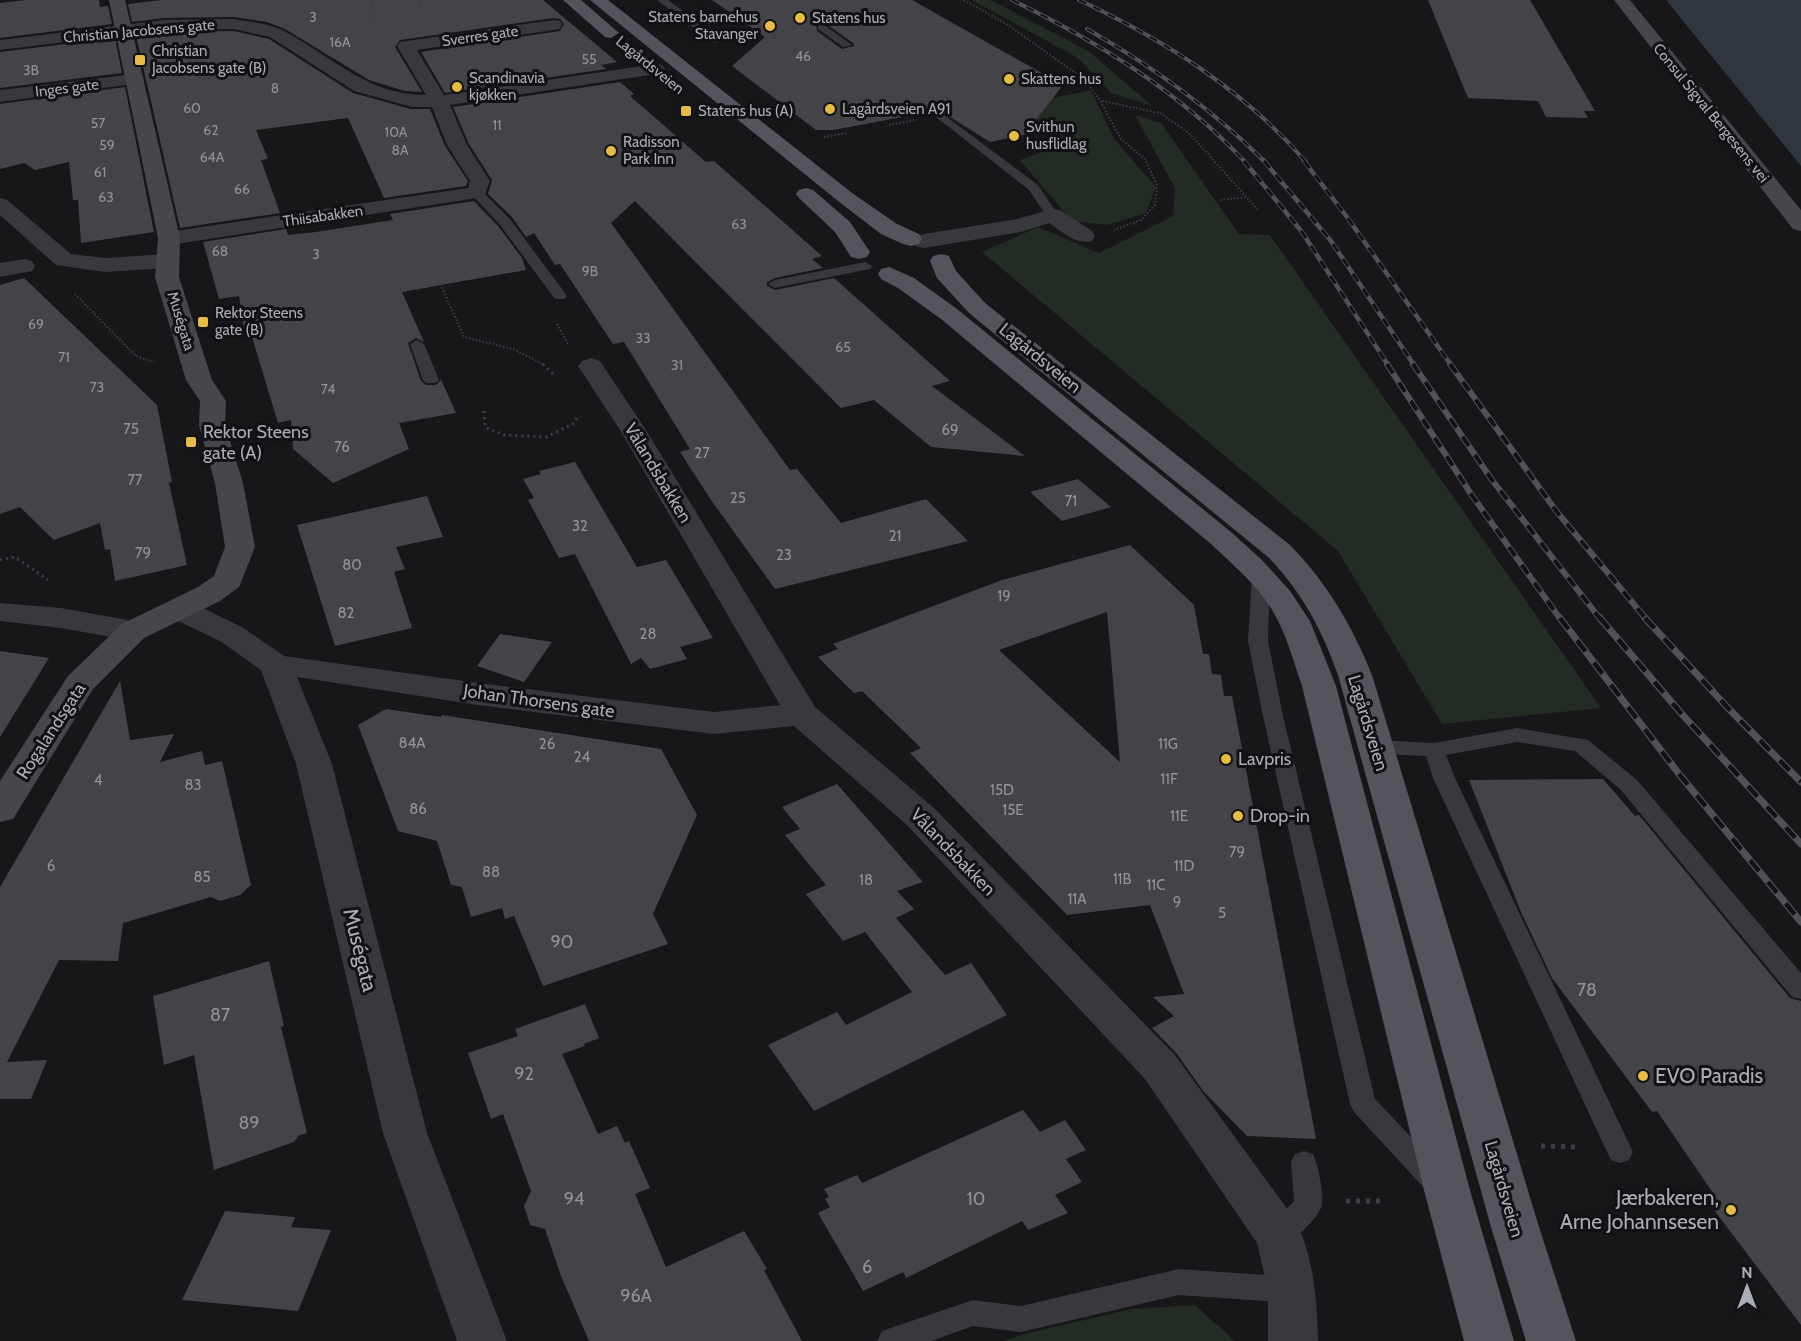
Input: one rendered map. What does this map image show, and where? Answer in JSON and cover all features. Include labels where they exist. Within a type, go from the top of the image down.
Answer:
[{"type":"main road","name":"Lagårdsveien","points":[[571,0],[683,92]]},
{"type":"main road","name":"Lagårdsveien","points":[[598,0],[844,197],[890,229],[930,249],[945,273],[977,308],[1255,530],[1298,569],[1317,593],[1343,642],[1376,747],[1515,1227],[1551,1341]]},
{"type":"main road","name":"Lagårdsveien","points":[[793,183],[839,221],[871,264],[949,314],[1221,538],[1261,576],[1280,599],[1293,620],[1319,686],[1448,1194],[1489,1341]]},
{"type":"main road","points":[[879,241],[930,249],[924,271],[871,264],[864,246],[879,241]]},
{"type":"street","name":"Muségata","points":[[117,0],[168,249],[167,277],[199,380],[213,401],[212,426],[229,483],[240,547],[228,580],[209,594],[133,631]]},
{"type":"street","name":"Consul Sigval Bergesens vei","points":[[1622,0],[1801,224]]},
{"type":"street","name":"Christian Jacobsens gate","points":[[0,45],[203,22],[255,27],[276,33],[360,87],[412,101],[439,100],[656,69]]},
{"type":"street","name":"Sverres gate","points":[[439,100],[406,46],[555,25]]},
{"type":"street","name":"Inges gate","points":[[0,96],[135,79]]},
{"type":"street","points":[[439,100],[457,145],[480,181],[477,193]]},
{"type":"street","name":"Thiisabakken","points":[[0,204],[64,260],[105,265],[168,249],[477,193]]},
{"type":"street","points":[[930,249],[970,248],[1021,225],[1052,215],[1084,236]]},
{"type":"street","points":[[0,270],[24,266]]},
{"type":"street","name":"Vålandsbakken","points":[[591,366],[633,430],[802,714],[921,817],[1160,1068],[1279,1236],[1292,1290],[1293,1341]]},
{"type":"street","points":[[179,609],[231,634],[276,665]]},
{"type":"street","points":[[0,612],[61,618],[133,631]]},
{"type":"street","name":"Rogalandsgata","points":[[0,810],[80,683],[133,631]]},
{"type":"street","name":"Muségata","points":[[276,665],[314,764],[405,1133],[482,1341]]},
{"type":"street","name":"Johan Thorsens gate","points":[[276,665],[303,667],[478,694],[714,723],[802,714]]},
{"type":"lane","points":[[662,0],[718,41]]},
{"type":"lane","points":[[821,27],[847,45]]},
{"type":"lane","points":[[940,115],[1034,188],[1052,215]]},
{"type":"lane","points":[[477,193],[505,222],[560,296]]},
{"type":"lane","points":[[775,284],[871,264]]},
{"type":"lane","points":[[417,344],[430,380]]},
{"type":"lane","points":[[1261,576],[1258,641],[1275,728],[1363,1104],[1448,1194]]},
{"type":"lane","points":[[1376,747],[1434,750],[1517,735],[1581,746],[1629,785],[1801,990]]},
{"type":"lane","points":[[1434,750],[1444,778],[1620,1152]]},
{"type":"lane","points":[[1279,1236],[1308,1205],[1304,1162]]},
{"type":"lane","points":[[892,1341],[973,1313],[1021,1319],[1179,1282],[1292,1290]]},
{"type":"path","points":[[964,0],[1004,21],[1089,84],[1101,101],[1120,139],[1144,158],[1158,184],[1158,199],[1149,217],[1129,227],[1084,236]]},
{"type":"path","points":[[1101,101],[1160,113],[1190,134],[1258,210]]},
{"type":"path","points":[[1220,200],[1248,197]]},
{"type":"path","points":[[439,281],[464,337],[520,352],[548,367],[554,376]]},
{"type":"path","points":[[73,292],[136,356],[163,366]]},
{"type":"path","points":[[484,411],[484,427],[504,435],[546,437],[575,423],[578,412]]},
{"type":"path","points":[[0,560],[15,557],[51,582]]},
{"type":"shaded area","points":[[972,0],[991,0],[1090,52],[1152,106],[1111,93],[1078,58]]},
{"type":"shaded area","points":[[1666,0],[1801,0],[1801,166]]},
{"type":"shaded area","points":[[1091,90],[1114,139],[1156,187],[1146,213],[1107,225],[1072,221],[1020,160],[1066,143],[1010,107]]},
{"type":"shaded area","points":[[1135,115],[1161,123],[1239,234],[1270,235],[1601,708],[1442,724],[1338,551],[982,252],[1038,227],[1099,253],[1173,216],[1175,188]]},
{"type":"shaded area","points":[[1195,1305],[1235,1341],[1004,1341],[1028,1333],[1132,1309]]},
{"type":"building","points":[[26,0],[99,0],[100,7],[108,6],[112,24],[0,38],[0,3]]},
{"type":"building","points":[[162,0],[543,0],[617,62],[601,65],[606,69],[445,93],[421,52],[560,31],[564,24],[560,19],[554,18],[400,40],[395,47],[422,92],[405,91],[369,80],[285,29],[267,22],[234,17],[164,18],[132,22],[128,4]]},
{"type":"building","points":[[712,0],[912,0],[1063,85],[1024,135],[990,142],[939,110],[833,130],[816,130],[732,66],[765,37]],"holes":[[[816,23],[825,23],[853,43],[854,46],[842,49],[817,31]]]},
{"type":"building","points":[[1428,0],[1530,0],[1595,111],[1584,111],[1588,118],[1546,117],[1538,101],[1468,98]]},
{"type":"building","points":[[234,31],[269,39],[353,93],[411,109],[430,109],[445,146],[468,181],[466,186],[384,198],[348,118],[256,130],[268,159],[261,160],[280,213],[180,228],[136,36],[164,32]]},
{"type":"building","points":[[115,38],[122,73],[0,88],[0,52]]},
{"type":"building","points":[[620,82],[634,94],[630,96],[706,162],[714,161],[822,256],[812,259],[823,268],[775,278],[767,282],[767,286],[775,290],[834,278],[950,381],[932,386],[1025,456],[931,447],[874,400],[841,408],[635,201],[611,223],[790,470],[797,469],[841,523],[926,499],[968,541],[775,589],[711,500],[680,452],[690,449],[624,342],[613,344],[560,264],[555,265],[534,233],[526,237],[512,217],[488,194],[492,180],[469,144],[453,107]]},
{"type":"building","points":[[125,87],[154,232],[81,243],[78,200],[73,200],[69,162],[35,170],[24,163],[0,169],[0,104]]},
{"type":"building","points":[[474,201],[498,226],[522,258],[526,270],[402,292],[424,342],[416,338],[408,343],[421,381],[426,385],[436,385],[441,380],[439,375],[456,413],[399,423],[409,449],[333,483],[293,449],[291,420],[278,423],[249,327],[244,328],[239,296],[219,299],[203,242],[286,229],[288,235],[316,232],[393,220],[390,214]]},
{"type":"building","points":[[24,278],[157,405],[172,482],[169,483],[187,565],[115,581],[110,549],[105,550],[100,523],[54,540],[20,507],[0,514],[0,285]]},
{"type":"building","points":[[575,462],[637,567],[666,560],[713,638],[680,647],[687,659],[650,669],[641,658],[631,664],[575,554],[559,558],[528,500],[534,498],[523,479],[541,474],[539,471]]},
{"type":"building","points":[[1078,479],[1111,507],[1062,521],[1030,492]]},
{"type":"building","points":[[427,496],[443,537],[396,547],[405,569],[394,572],[412,628],[335,646],[297,525]]},
{"type":"building","points":[[1130,545],[1194,605],[1203,654],[1209,654],[1212,674],[1221,675],[1224,696],[1232,696],[1316,1139],[1247,1136],[1204,1092],[1177,1054],[1152,1028],[1174,1016],[1153,997],[1184,994],[1150,905],[1067,915],[910,753],[921,748],[862,691],[854,693],[818,657],[838,649],[833,644],[1002,580]],"holes":[[[1107,612],[1120,762],[999,650]]]},
{"type":"building","points":[[500,634],[552,642],[524,682],[477,666]]},
{"type":"building","points":[[0,651],[49,658],[0,737]]},
{"type":"building","points":[[120,681],[130,740],[174,734],[160,762],[202,751],[205,765],[222,761],[251,885],[240,895],[220,901],[211,897],[123,923],[118,961],[59,960],[7,1062],[47,1060],[31,1099],[0,1099],[0,887]]},
{"type":"building","points":[[386,709],[441,717],[442,715],[661,749],[697,815],[653,914],[668,944],[543,986],[514,916],[505,919],[502,908],[471,917],[462,887],[451,885],[437,841],[398,831],[358,725]]},
{"type":"building","points":[[1603,779],[1635,816],[1639,815],[1790,998],[1801,1001],[1801,1325],[1705,1198],[1715,1196],[1657,1111],[1652,1112],[1552,978],[1521,912],[1469,780]]},
{"type":"building","points":[[837,784],[923,882],[897,891],[914,909],[896,918],[945,975],[971,963],[1007,1015],[814,1111],[768,1045],[837,1012],[846,1025],[912,992],[865,932],[843,941],[806,894],[826,885],[785,835],[800,829],[782,807]]},
{"type":"building","points":[[269,961],[284,1026],[281,1027],[307,1133],[298,1136],[294,1142],[214,1170],[194,1055],[164,1065],[153,996]]},
{"type":"building","points":[[585,1004],[599,1038],[562,1054],[598,1134],[617,1126],[625,1143],[629,1141],[650,1188],[635,1194],[666,1267],[744,1231],[767,1269],[764,1270],[802,1341],[589,1341],[561,1276],[545,1229],[530,1225],[524,1206],[531,1191],[503,1114],[491,1119],[468,1053],[518,1036],[515,1029]]},
{"type":"building","points":[[1023,1110],[1040,1132],[1065,1120],[1086,1150],[1066,1159],[1082,1182],[1055,1195],[1068,1213],[1028,1230],[1022,1221],[906,1278],[903,1272],[863,1291],[818,1213],[830,1207],[825,1199],[829,1197],[824,1189],[857,1175],[862,1183]]},
{"type":"building","points":[[225,1211],[295,1217],[291,1227],[331,1230],[298,1311],[182,1300]]},
{"type":"railway","points":[[1012,0],[1076,33],[1136,70],[1193,113],[1244,161]]},
{"type":"railway","points":[[1079,0],[1142,32],[1201,69],[1256,112],[1306,162]]},
{"type":"railway","points":[[1087,29],[1135,58],[1203,106],[1264,161]]},
{"type":"railway","points":[[1244,161],[1302,232],[1388,365]]},
{"type":"railway","points":[[1264,161],[1331,241],[1414,365]]},
{"type":"railway","points":[[1304,161],[1347,217],[1451,365]]},
{"type":"railway","points":[[1387,364],[1471,494],[1561,620]]},
{"type":"railway","points":[[1413,364],[1492,480],[1601,620]]},
{"type":"railway","points":[[1450,364],[1557,512],[1647,620]]},
{"type":"railway","points":[[1560,618],[1679,774],[1801,922]]},
{"type":"railway","points":[[1600,618],[1680,712],[1801,844]]},
{"type":"railway","points":[[1645,618],[1728,708],[1801,782]]},
{"type":"place","name":"Statens hus","points":[[800,18]]},
{"type":"place","name":"Statens barnehus Stavanger","points":[[770,26]]},
{"type":"place","name":"Christian Jacobsens gate (B)","points":[[140,60]]},
{"type":"place","name":"Skattens hus","points":[[1009,79]]},
{"type":"place","name":"Scandinavia kjøkken","points":[[457,87]]},
{"type":"place","name":"Lagårdsveien A91","points":[[830,109]]},
{"type":"place","name":"Statens hus (A)","points":[[686,111]]},
{"type":"place","name":"Svithun husflidlag","points":[[1014,136]]},
{"type":"place","name":"Radisson Park Inn","points":[[611,151]]},
{"type":"place","name":"Rektor Steens gate (B)","points":[[203,322]]},
{"type":"place","name":"Rektor Steens gate (A)","points":[[191,442]]},
{"type":"place","name":"Lavpris","points":[[1226,759]]},
{"type":"place","name":"Drop-in","points":[[1238,816]]},
{"type":"place","name":"EVO Paradis","points":[[1643,1076]]},
{"type":"place","name":"Jærbakeren, Arne Johannsesen","points":[[1731,1210]]}]
